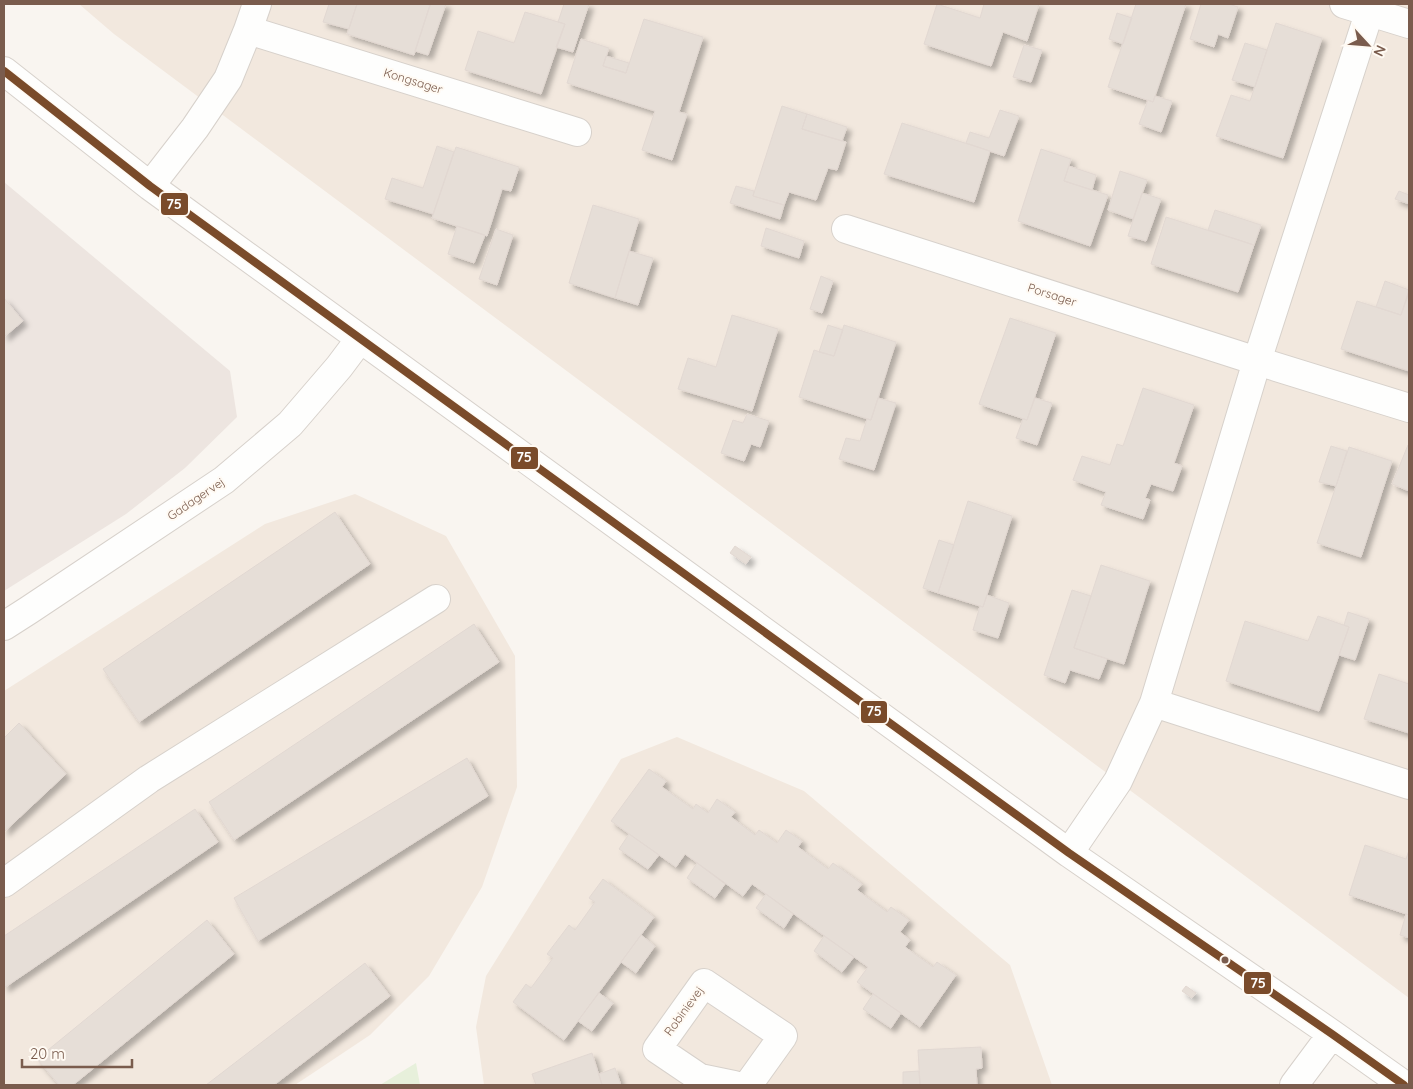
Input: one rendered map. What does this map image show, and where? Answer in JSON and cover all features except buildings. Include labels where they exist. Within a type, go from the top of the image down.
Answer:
[{"type":"street","points":[[150,186],[198,123],[228,79],[257,4]]},
{"type":"street","points":[[1344,4],[1371,8],[1409,24]]},
{"type":"street","points":[[1069,853],[1118,781],[1154,703],[1257,361],[1371,8]]},
{"type":"street","name":"Kongsager","points":[[248,30],[577,132]]},
{"type":"street","points":[[4,72],[150,186],[1069,853],[1404,1085]]},
{"type":"street","name":"Porsager","points":[[846,229],[1409,408]]},
{"type":"street","name":"Gadagervej","points":[[4,626],[224,480],[290,424],[360,339]]},
{"type":"street","points":[[4,883],[149,779],[436,599]]},
{"type":"street","points":[[1154,703],[1409,785]]},
{"type":"street","points":[[1294,1085],[1332,1034]]},
{"type":"shaded area","points":[[79,4],[1409,4],[1409,998],[114,34]]},
{"type":"shaded area","points":[[4,182],[230,371],[237,417],[185,468],[126,514],[4,591]]},
{"type":"shaded area","points":[[355,494],[446,536],[515,656],[517,787],[482,887],[429,976],[370,1035],[295,1085],[4,1085],[4,691],[265,524]]},
{"type":"shaded area","points":[[677,737],[804,791],[1010,965],[1052,1085],[484,1085],[476,1027],[486,976],[621,759]]},
{"type":"green space","points":[[416,1063],[420,1085],[380,1085]]},
{"type":"transit line","name":"75","points":[[4,71],[150,186],[1069,853],[1404,1085]]}]
